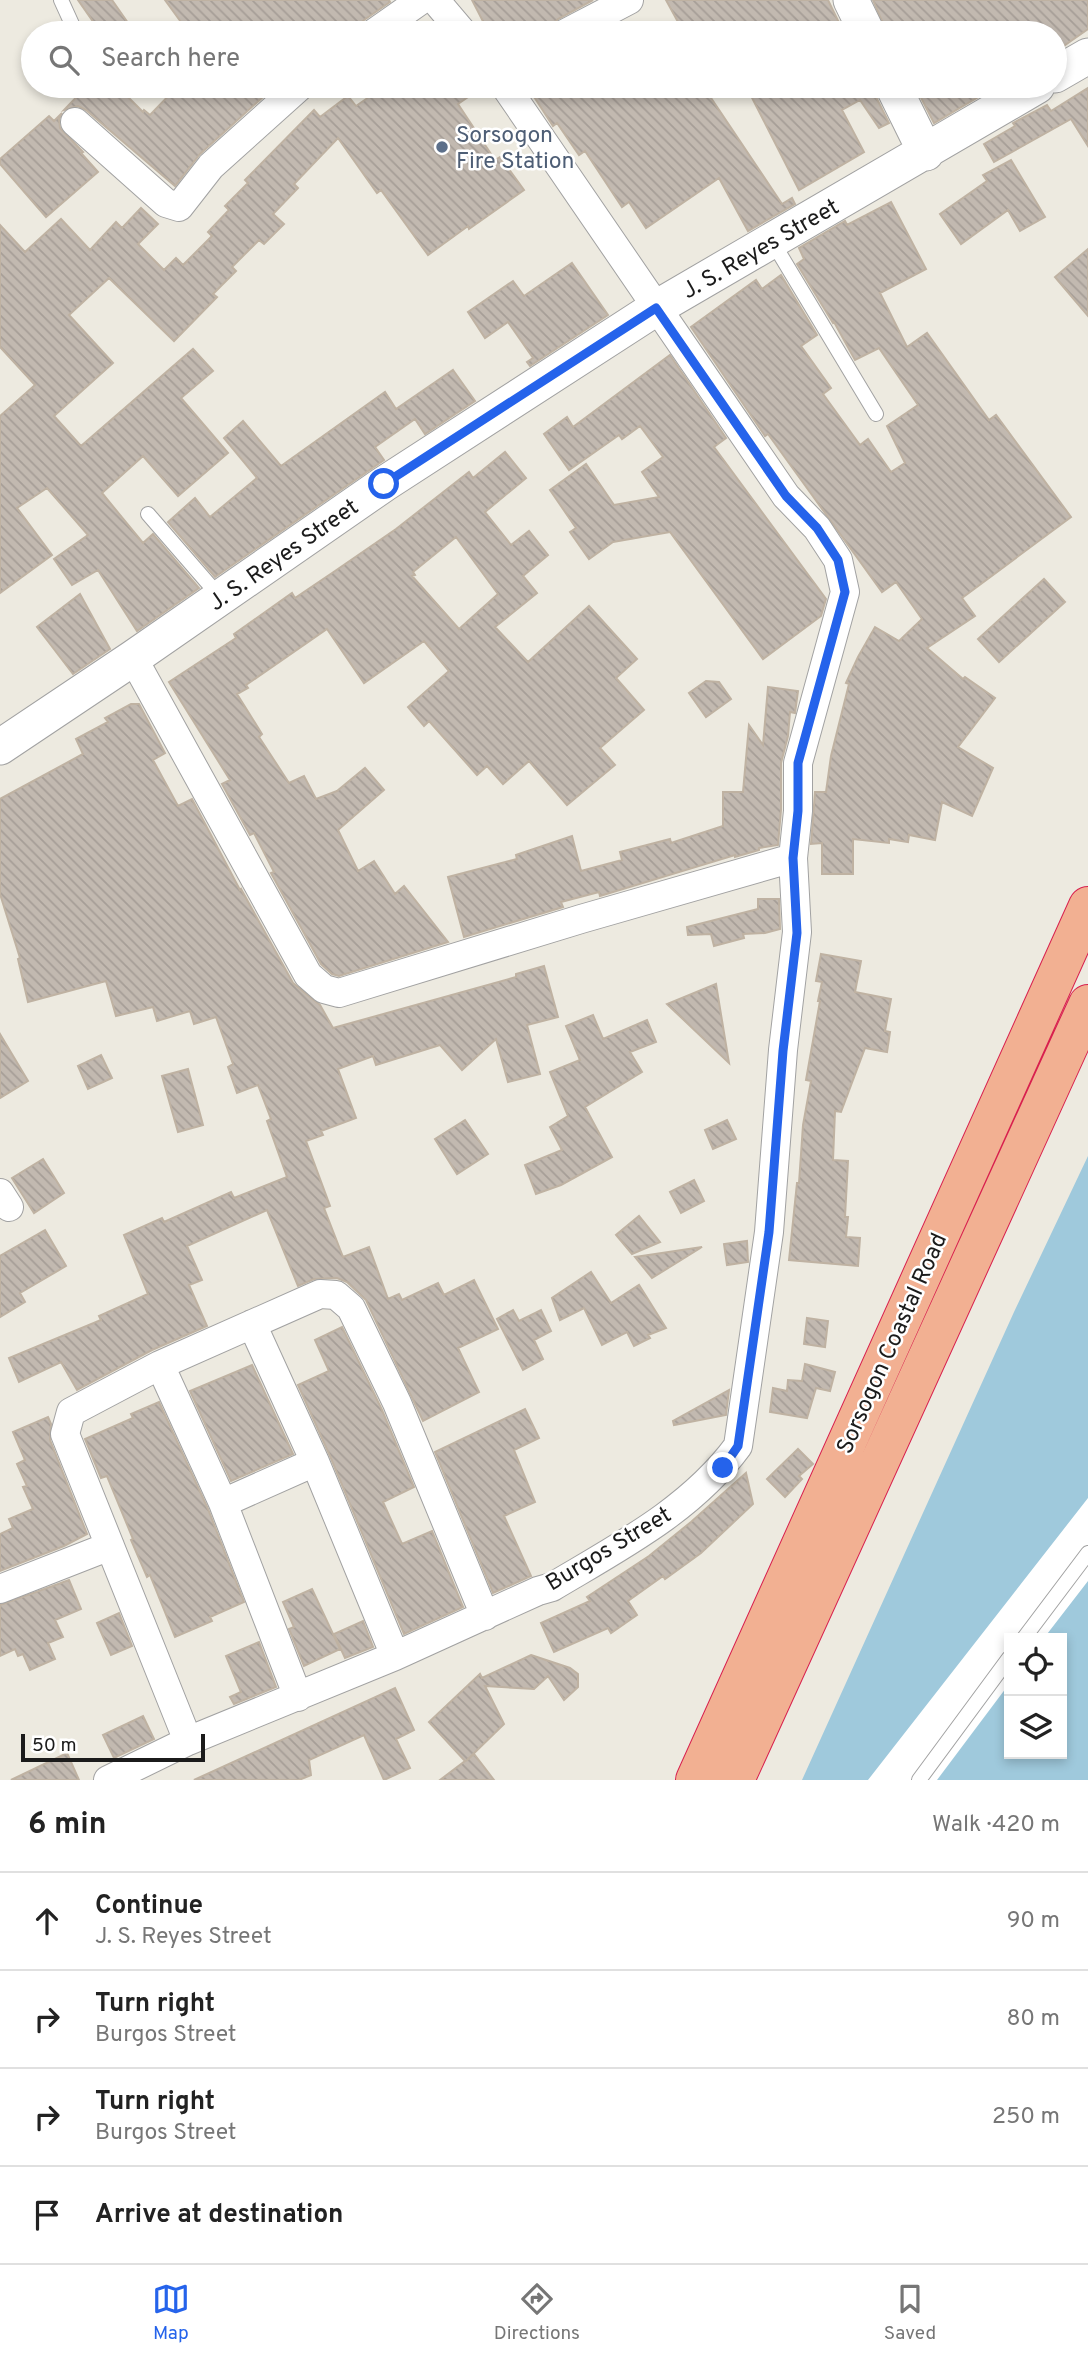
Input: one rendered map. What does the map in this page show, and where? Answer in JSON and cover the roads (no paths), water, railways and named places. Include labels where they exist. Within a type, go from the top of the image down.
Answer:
[{"type":"highway","name":"Sorsogon Coastal Road","points":[[695,1780],[1088,906]]},
{"type":"highway","name":"Sorsogon Coastal Road","points":[[735,1780],[1088,1004]]},
{"type":"street","points":[[391,21],[421,0]]},
{"type":"street","points":[[435,0],[453,21]]},
{"type":"street","points":[[589,21],[629,0]]},
{"type":"street","points":[[851,0],[861,21]]},
{"type":"street","points":[[1067,68],[1088,56]]},
{"type":"street","points":[[75,122],[166,203],[179,207],[211,166],[287,98]]},
{"type":"street","name":"Burgos Street","points":[[108,1780],[188,1741],[395,1656],[552,1587],[657,1525],[723,1468],[738,1446],[769,1232],[783,1051],[797,933],[793,858],[798,811],[798,763],[845,592],[838,560],[817,528],[786,496],[513,98]]},
{"type":"street","points":[[899,98],[926,153]]},
{"type":"street","name":"J. S. Reyes Street","points":[[0,747],[384,484],[656,308],[1018,98]]},
{"type":"street","points":[[133,658],[308,975],[324,989],[339,993],[793,858]]},
{"type":"street","points":[[188,1741],[65,1434],[71,1412],[160,1365],[320,1294],[336,1295],[351,1308],[397,1404],[485,1616]]},
{"type":"street","points":[[252,1324],[315,1462],[395,1656]]},
{"type":"street","points":[[160,1365],[223,1503],[298,1697]]},
{"type":"street","points":[[223,1503],[315,1462]]},
{"type":"street","points":[[0,1589],[110,1546]]},
{"type":"lane","points":[[61,0],[71,21]]},
{"type":"lane","points":[[772,241],[876,414]]},
{"type":"lane","points":[[148,514],[220,598]]},
{"type":"lane","points":[[1028,1633],[1088,1553]]},
{"type":"lane","points":[[919,1780],[1004,1665]]},
{"type":"water","points":[[1088,1156],[1088,1780],[802,1780],[1014,1312]]},
{"type":"place","name":"Sorsogon Fire Station","points":[[442,147]]}]
